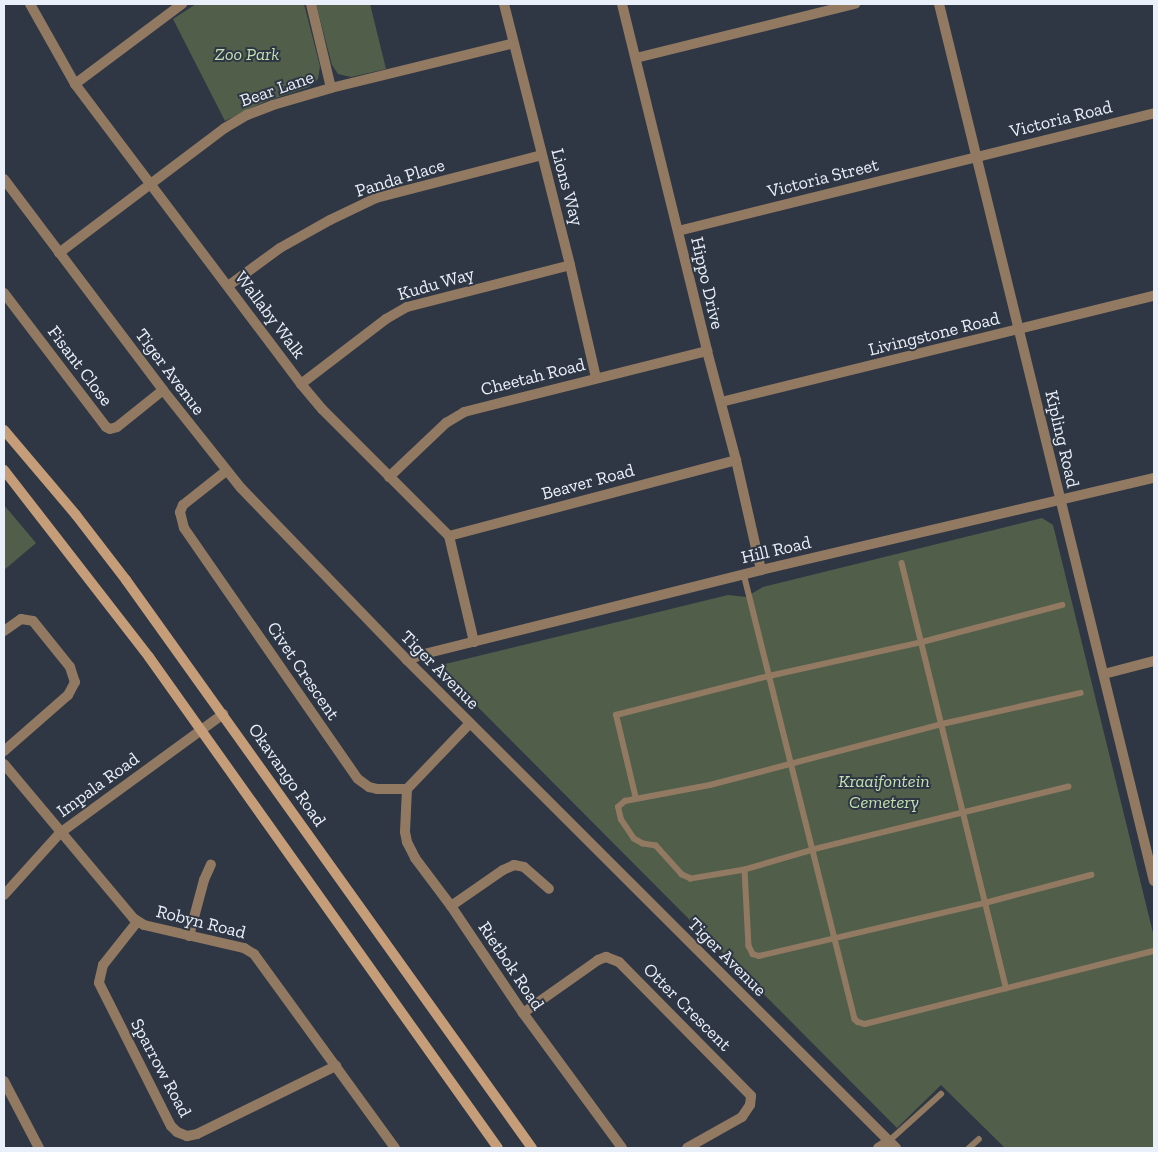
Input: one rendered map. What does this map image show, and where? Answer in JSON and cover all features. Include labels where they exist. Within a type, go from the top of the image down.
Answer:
[{"type":"main road","name":"Okavango Road","points":[[4,430],[76,515],[121,572],[532,1148]]},
{"type":"main road","points":[[4,470],[148,656],[498,1148]]},
{"type":"street","name":"Wallaby Walk","points":[[30,4],[75,84],[301,384],[322,409],[449,536]]},
{"type":"street","points":[[310,4],[330,88]]},
{"type":"street","name":"Lions Way","points":[[504,4],[570,265],[596,378]]},
{"type":"street","name":"Hippo Drive","points":[[622,4],[707,351],[736,460],[761,570]]},
{"type":"street","points":[[636,58],[855,4]]},
{"type":"street","name":"Kipling Road","points":[[938,4],[1020,330],[1060,501],[1150,844],[1154,881]]},
{"type":"street","points":[[75,84],[178,5]]},
{"type":"street","name":"Bear Lane","points":[[59,253],[225,128],[247,115],[273,104],[330,88],[514,43]]},
{"type":"street","name":"Victoria Road","points":[[976,156],[1154,113]]},
{"type":"street","name":"Panda Place","points":[[228,286],[280,248],[330,220],[376,198],[542,155]]},
{"type":"street","name":"Victoria Street","points":[[678,231],[976,156]]},
{"type":"street","name":"Tiger Avenue","points":[[4,179],[226,471],[406,660],[892,1145]]},
{"type":"street","name":"Kudu Way","points":[[301,384],[398,311],[570,265]]},
{"type":"street","name":"Fisant Close","points":[[4,292],[106,427],[110,429],[117,427],[163,390]]},
{"type":"street","name":"Livingstone Road","points":[[721,402],[1154,296]]},
{"type":"street","name":"Cheetah Road","points":[[389,477],[446,423],[464,412],[707,351]]},
{"type":"street","name":"Beaver Road","points":[[449,536],[736,460]]},
{"type":"street","name":"Civet Crescent","points":[[226,471],[183,505],[180,512],[184,528],[358,779],[369,787],[377,789],[407,789]]},
{"type":"street","name":"Hill Road","points":[[406,660],[744,574],[1154,478]]},
{"type":"street","points":[[449,536],[474,642]]},
{"type":"street","points":[[4,631],[21,619],[34,621],[70,668],[75,682],[68,694],[4,751]]},
{"type":"street","points":[[1104,674],[1154,661]]},
{"type":"street","name":"Impala Road","points":[[4,895],[60,833],[223,714]]},
{"type":"street","points":[[407,789],[470,723]]},
{"type":"street","name":"Robyn Road","points":[[4,764],[128,914],[137,922],[244,948],[254,954],[395,1148]]},
{"type":"street","name":"Rietbok Road","points":[[407,789],[405,832],[407,842],[415,858],[451,906],[523,1013],[622,1148]]},
{"type":"street","points":[[189,936],[204,880],[211,864]]},
{"type":"street","points":[[451,906],[503,870],[514,865],[524,867],[549,889]]},
{"type":"street","name":"Sparrow Road","points":[[137,922],[103,965],[99,983],[171,1126],[178,1132],[187,1136],[197,1134],[336,1066]]},
{"type":"street","name":"Otter Crescent","points":[[523,1013],[598,960],[606,957],[619,962],[751,1096],[750,1105],[742,1117],[687,1148]]},
{"type":"street","points":[[4,1081],[39,1148]]},
{"type":"street","points":[[878,1148],[892,1145]]},
{"type":"lane","points":[[902,563],[1006,988]]},
{"type":"lane","points":[[744,574],[855,1019],[861,1024],[1154,951]]},
{"type":"lane","points":[[636,799],[616,716],[769,676],[922,642],[1062,604]]},
{"type":"lane","points":[[1069,787],[813,850],[745,870],[687,878],[656,846],[637,841],[626,830],[621,820],[618,805],[622,802],[710,785],[942,724],[1081,693]]},
{"type":"lane","points":[[745,870],[746,922],[749,946],[753,954],[759,956],[985,903],[1091,875]]},
{"type":"lane","points":[[892,1145],[941,1094]]},
{"type":"lane","points":[[969,1148],[979,1139]]},
{"type":"green space","name":"Zoo Park","points":[[196,4],[304,4],[320,66],[318,79],[309,87],[264,102],[225,121],[173,19]]},
{"type":"green space","name":"Zoo Park","points":[[316,4],[370,4],[386,69],[351,77],[338,74],[332,65]]},
{"type":"green space","points":[[4,505],[36,543],[4,570]]},
{"type":"green space","name":"Kraaifontein Cemetery","points":[[1042,518],[1053,525],[1154,937],[1154,1148],[1005,1148],[941,1085],[897,1128],[437,666],[728,595],[746,597],[763,587]]}]
